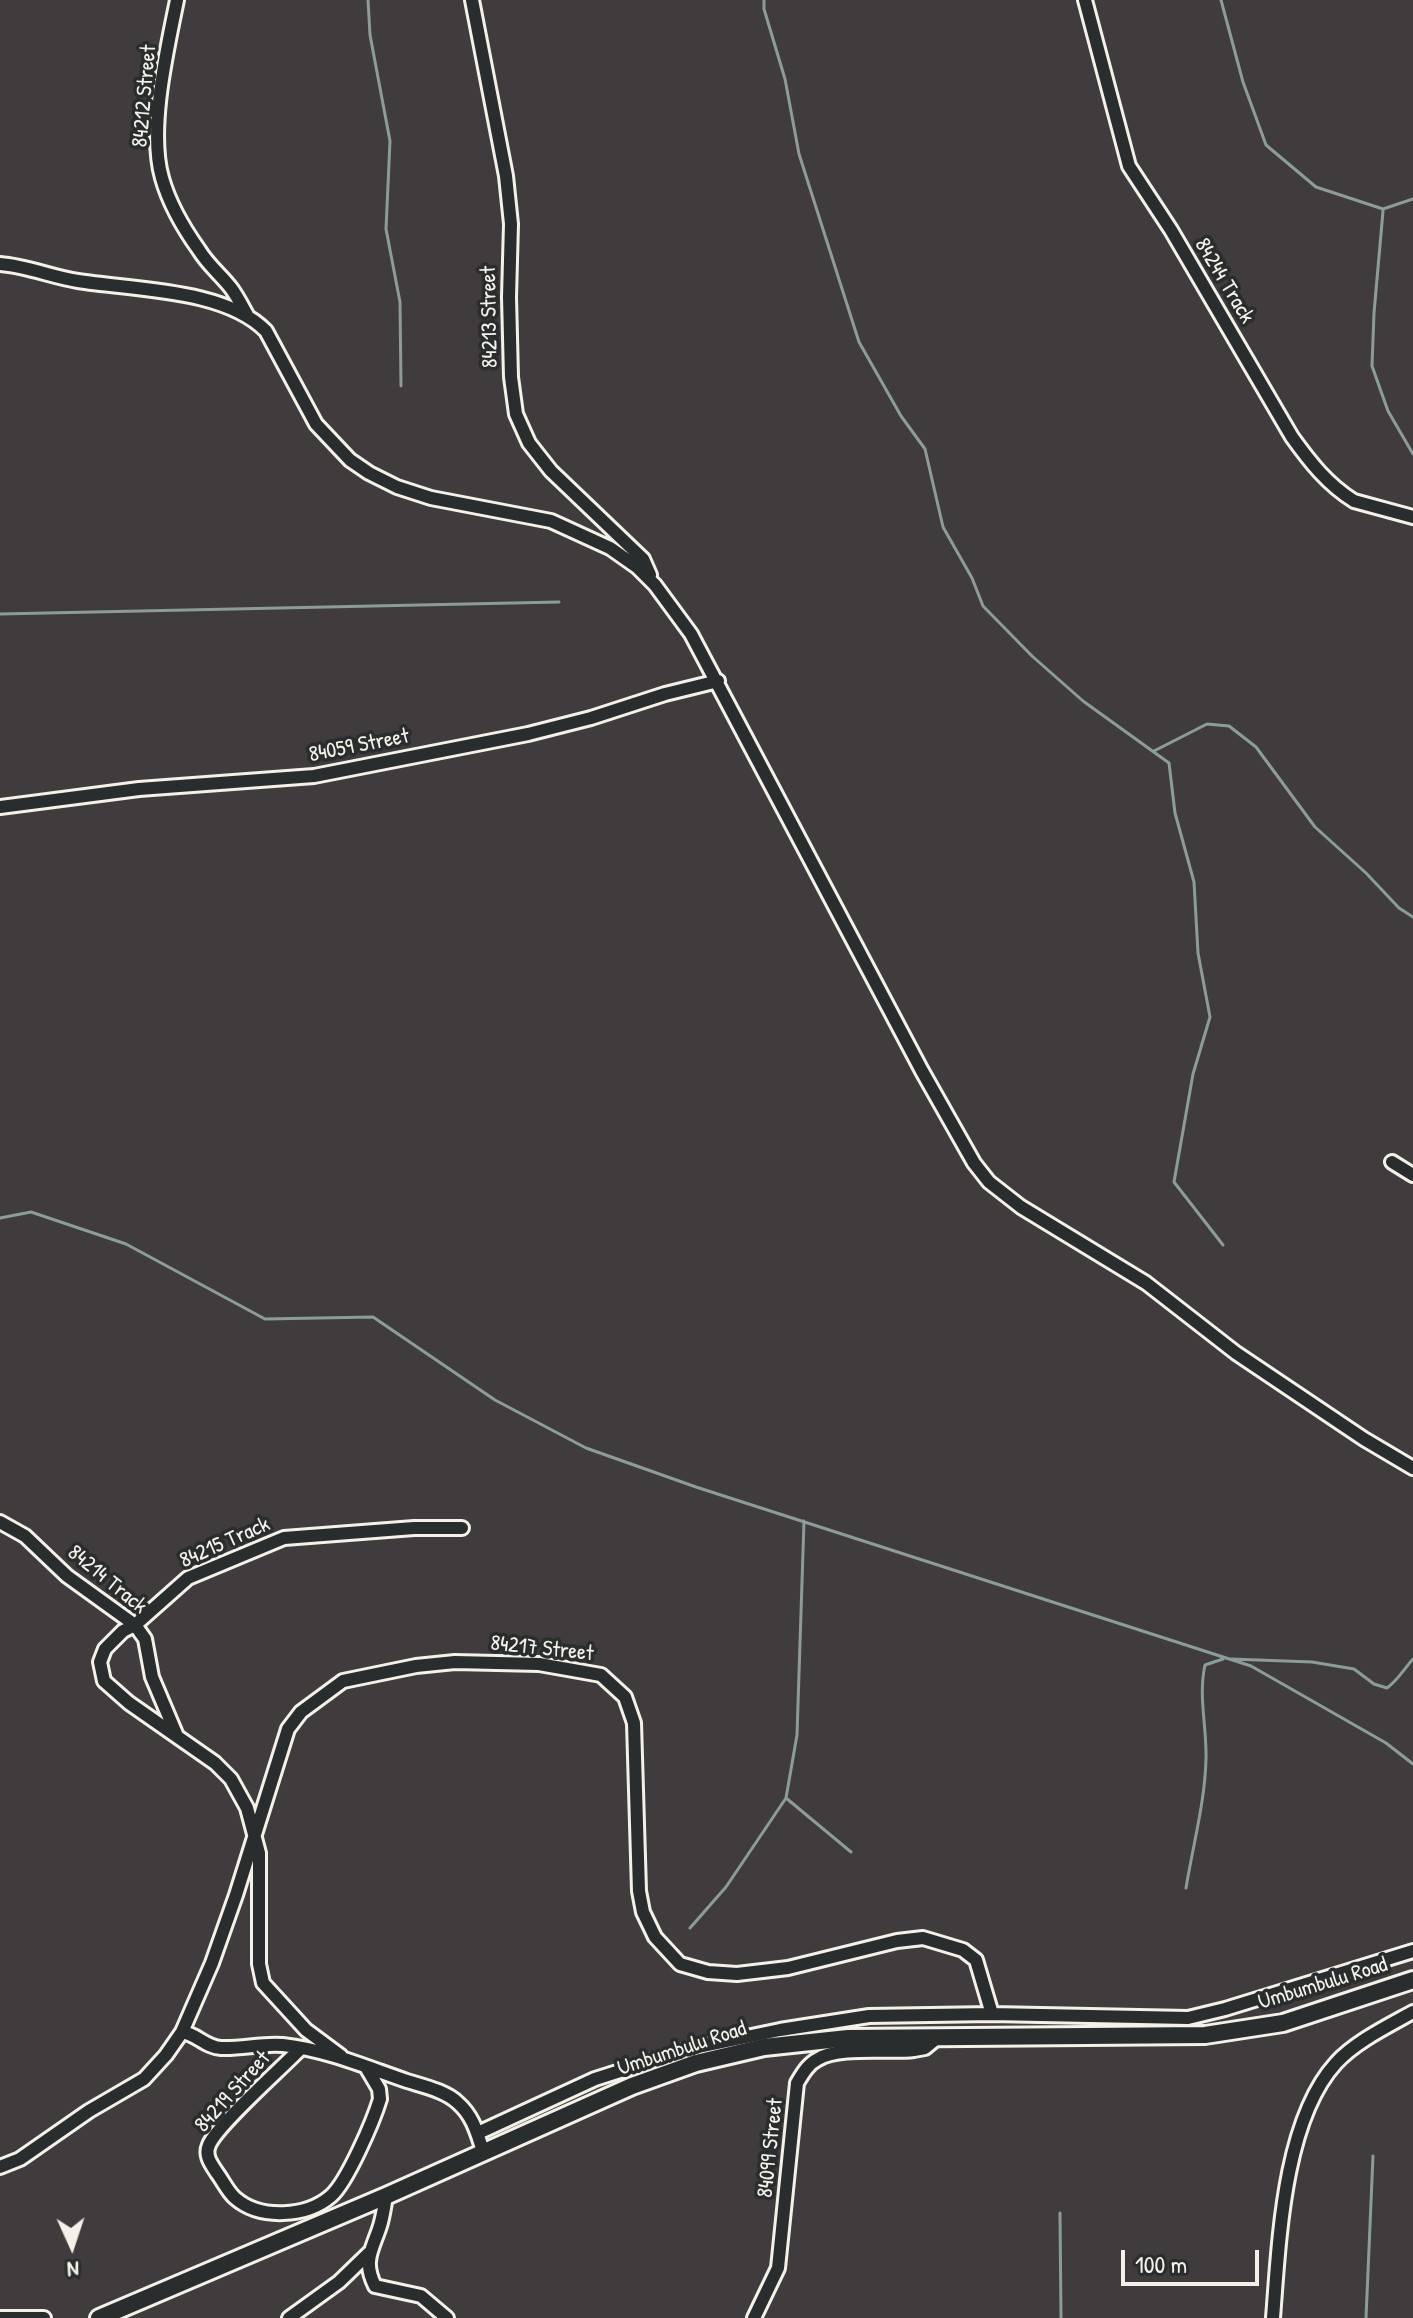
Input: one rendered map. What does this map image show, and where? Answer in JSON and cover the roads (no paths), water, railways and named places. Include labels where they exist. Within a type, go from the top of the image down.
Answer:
[{"type":"main road","name":"Umbumbulu Road","points":[[99,2318],[386,2196],[632,2086],[696,2063],[778,2045],[848,2038],[1188,2035],[1283,2023],[1413,1980]]},
{"type":"street","name":"84212 Street","points":[[177,0],[158,122],[162,177],[173,205],[198,249],[215,273],[230,286],[247,315],[266,331],[316,424],[350,460],[397,487],[431,498],[551,521],[610,548],[637,567],[655,585]]},
{"type":"street","name":"84213 Street","points":[[472,0],[500,142],[511,224],[511,377],[516,414],[529,443],[551,471],[643,559],[655,585]]},
{"type":"street","name":"84244 Track","points":[[1085,0],[1129,166],[1171,230],[1292,437],[1330,484],[1346,496],[1413,517]]},
{"type":"street","points":[[0,264],[63,279],[140,288],[207,301],[232,307],[247,315]]},
{"type":"street","points":[[655,585],[691,634],[718,681],[922,1071],[974,1163],[989,1182],[1021,1207],[1146,1283],[1236,1353],[1413,1468]]},
{"type":"street","name":"84059 Street","points":[[0,807],[139,789],[314,776],[528,734],[718,681]]},
{"type":"street","points":[[1392,1162],[1413,1175]]},
{"type":"street","name":"84214 Track","points":[[0,1522],[25,1536],[67,1576],[135,1625],[145,1639],[152,1677],[177,1736]]},
{"type":"street","name":"84215 Track","points":[[177,1736],[129,1703],[104,1681],[101,1672],[105,1649],[188,1578],[284,1538],[414,1528],[462,1528]]},
{"type":"street","name":"84217 Street","points":[[0,2167],[20,2159],[96,2106],[144,2079],[182,2032],[212,1963],[236,1895],[288,1729],[301,1712],[343,1681],[416,1666],[455,1662],[539,1664],[580,1669],[601,1675],[625,1697],[634,1723],[639,1891],[643,1912],[655,1937],[680,1964],[708,1972],[737,1974],[788,1968],[897,1941],[923,1938],[963,1950],[976,1960],[992,2014]]},
{"type":"street","points":[[177,1736],[215,1763],[231,1779],[247,1808],[259,1853],[259,1964],[263,1983],[306,2030],[341,2056]]},
{"type":"street","points":[[478,2133],[595,2079],[689,2049],[780,2030],[869,2016],[992,2014],[1188,2018],[1413,1951]]},
{"type":"street","points":[[1273,2318],[1282,2214],[1293,2154],[1317,2089],[1336,2062],[1413,2012]]},
{"type":"street","points":[[1188,2018],[1188,2035]]},
{"type":"street","points":[[182,2032],[189,2033],[206,2046],[222,2048],[259,2044],[341,2056],[456,2100],[472,2119],[483,2151]]},
{"type":"street","name":"84099 Street","points":[[754,2318],[778,2268],[797,2083],[806,2068],[820,2057],[840,2053],[914,2050],[925,2048],[937,2038]]},
{"type":"street","name":"84219 Street","points":[[301,2048],[221,2129],[207,2152],[234,2197],[267,2213],[290,2214],[327,2199],[345,2181],[380,2099],[379,2089],[366,2067]]},
{"type":"street","points":[[386,2196],[380,2227],[369,2253],[369,2274],[375,2286],[421,2296],[447,2318]]},
{"type":"street","points":[[289,2318],[339,2282],[369,2253]]},
{"type":"street","points":[[0,2318],[44,2318]]},
{"type":"waterway","points":[[368,0],[370,35],[390,141],[386,229],[400,302],[401,386]]},
{"type":"waterway","points":[[764,0],[785,79],[799,154],[859,342],[901,416],[925,449],[943,527],[972,578],[983,606],[1032,656],[1083,701],[1169,763],[1175,813],[1194,882],[1198,953],[1210,1017],[1193,1074],[1174,1182],[1223,1245]]},
{"type":"waterway","points":[[1221,0],[1243,82],[1266,145],[1316,187],[1383,209],[1413,199]]},
{"type":"waterway","points":[[1383,211],[1372,366],[1388,411],[1413,454]]},
{"type":"waterway","points":[[0,614],[559,602]]},
{"type":"waterway","points":[[1154,751],[1207,724],[1229,726],[1256,747],[1315,827],[1399,908],[1413,917]]},
{"type":"waterway","points":[[0,1218],[31,1212],[126,1244],[265,1319],[373,1317],[495,1400],[586,1448],[696,1487],[1251,1666],[1386,1743],[1413,1764]]},
{"type":"waterway","points":[[690,1928],[726,1887],[786,1798],[797,1735],[804,1521]]},
{"type":"waterway","points":[[1186,1888],[1205,1775],[1203,1677],[1205,1665],[1223,1659]]},
{"type":"waterway","points":[[1231,1659],[1312,1662],[1354,1669],[1374,1684],[1387,1688],[1413,1659]]},
{"type":"waterway","points":[[786,1798],[851,1852]]},
{"type":"waterway","points":[[1366,2318],[1373,2156]]},
{"type":"waterway","points":[[1060,2213],[1061,2318]]}]
